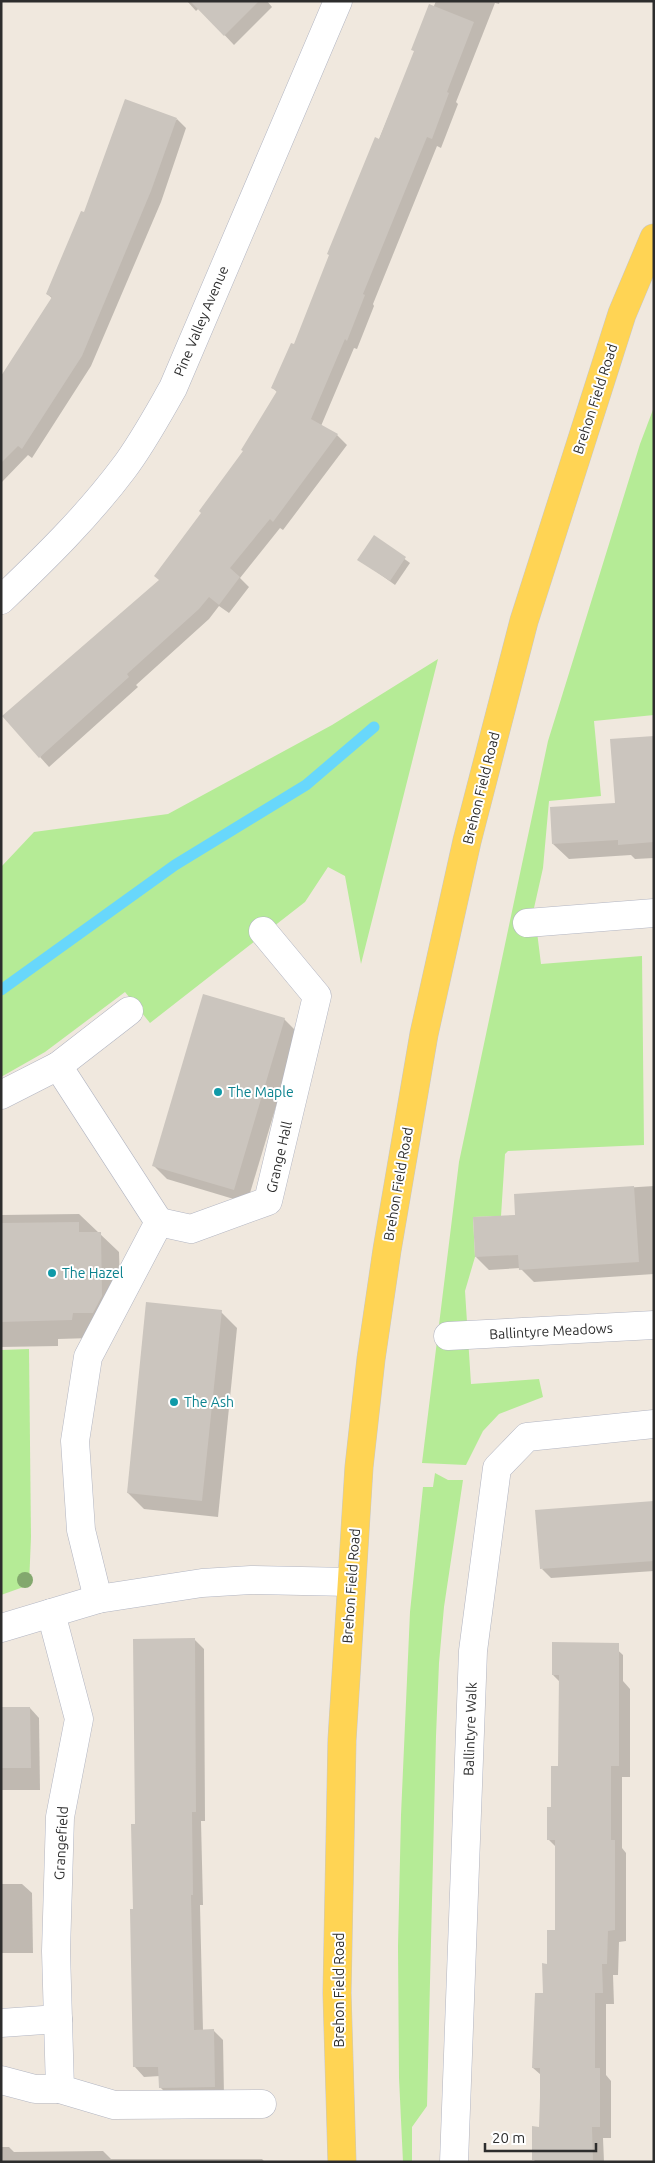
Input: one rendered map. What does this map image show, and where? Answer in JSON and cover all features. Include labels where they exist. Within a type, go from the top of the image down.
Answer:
[{"type":"main road","name":"Brehon Field Road","points":[[342,2162],[337,1993],[342,1740],[350,1582],[359,1467],[371,1359],[387,1250],[424,1034],[467,841],[524,621],[622,314],[654,238]]},
{"type":"street","name":"Pine Valley Avenue","points":[[1,600],[76,524],[123,469],[168,396],[338,1]]},
{"type":"street","points":[[527,923],[654,913]]},
{"type":"street","name":"Grange Hall","points":[[160,1222],[191,1228],[268,1201],[317,996],[263,932]]},
{"type":"street","points":[[1,1095],[58,1066],[129,1012]]},
{"type":"street","points":[[58,1066],[160,1222],[88,1357],[75,1441],[82,1530],[98,1599]]},
{"type":"street","name":"Ballintyre Meadows","points":[[448,1336],[654,1325]]},
{"type":"street","name":"Ballintyre Walk","points":[[454,2162],[473,1651],[497,1468],[527,1437],[654,1424]]},
{"type":"street","points":[[1,1628],[98,1599],[202,1583],[252,1580],[350,1582]]},
{"type":"street","name":"Grangefield","points":[[51,1613],[79,1719],[60,1817],[56,1951],[60,2089]]},
{"type":"street","points":[[1,2023],[58,2018]]},
{"type":"street","points":[[1,2080],[35,2089],[60,2089],[114,2105],[262,2104]]},
{"type":"green space","points":[[654,407],[654,715],[594,721],[601,796],[549,801],[543,868],[534,908],[541,964],[642,956],[644,1145],[508,1151],[505,1154],[501,1216],[473,1217],[475,1257],[465,1291],[471,1384],[539,1379],[543,1397],[499,1414],[483,1431],[466,1465],[422,1463],[459,1162],[548,741],[640,444]]},
{"type":"green space","points":[[438,659],[361,964],[345,876],[328,867],[305,902],[150,1023],[125,992],[45,1052],[1,1077],[1,867],[34,832],[168,814],[332,725]]},
{"type":"green space","points":[[29,1349],[31,1537],[29,1585],[1,1595],[1,1350]]},
{"type":"green space","points":[[435,1473],[448,1480],[463,1480],[444,1607],[439,1663],[427,2106],[412,2127],[412,2162],[403,2162],[399,2078],[398,1946],[401,1815],[410,1612],[423,1487],[433,1487]]},
{"type":"building","points":[[190,1],[259,1],[224,36]]},
{"type":"building","points":[[429,4],[474,22],[447,92],[449,93],[432,139],[427,137],[363,294],[365,295],[347,341],[345,339],[311,419],[338,434],[273,522],[270,519],[230,568],[240,577],[219,605],[209,597],[199,609],[127,674],[129,677],[39,758],[2,716],[159,580],[154,576],[201,513],[199,511],[243,451],[241,450],[277,391],[271,388],[291,343],[294,344],[329,255],[327,254],[375,137],[379,139],[414,51],[411,50]]},
{"type":"building","points":[[125,99],[177,118],[151,191],[82,356],[22,449],[18,446],[1,463],[1,376],[52,297],[46,294],[81,211],[84,212]]},
{"type":"building","points":[[374,535],[406,557],[390,581],[357,560]]},
{"type":"building","points":[[654,736],[654,842],[618,845],[618,840],[552,844],[550,807],[615,803],[610,739]]},
{"type":"building","name":"The Maple","points":[[203,994],[285,1018],[234,1190],[152,1166]]},
{"type":"building","points":[[634,1186],[639,1262],[519,1270],[518,1255],[475,1257],[473,1217],[515,1215],[514,1194]]},
{"type":"building","name":"The Hazel","points":[[79,1222],[79,1232],[101,1232],[102,1296],[93,1313],[73,1313],[72,1320],[1,1322],[1,1223]]},
{"type":"building","name":"The Ash","points":[[146,1302],[222,1310],[202,1501],[127,1493]]},
{"type":"building","points":[[654,1501],[654,1561],[540,1569],[535,1510]]},
{"type":"building","points":[[195,1638],[196,1812],[192,1812],[193,1895],[191,1895],[194,2030],[214,2029],[215,2087],[159,2088],[158,2067],[133,2067],[130,1909],[133,1909],[131,1824],[135,1824],[133,1639]]},
{"type":"building","points":[[552,1642],[619,1643],[619,1766],[611,1766],[611,1840],[615,1840],[615,1930],[608,1931],[607,1964],[602,1964],[603,1993],[595,1993],[595,2068],[600,2068],[600,2127],[592,2127],[593,2160],[532,2160],[532,2126],[539,2127],[540,2097],[540,2068],[532,2068],[535,1993],[543,1993],[542,1963],[547,1964],[547,1930],[555,1930],[555,1840],[547,1840],[547,1807],[551,1807],[551,1766],[558,1766],[559,1675],[552,1675]]},
{"type":"building","points":[[1,1707],[30,1707],[31,1768],[1,1768]]},
{"type":"waterway","points":[[1,990],[175,865],[306,785],[374,727]]},
{"type":"place","name":"The Maple","points":[[218,1092]]},
{"type":"place","name":"The Hazel","points":[[52,1273]]},
{"type":"place","name":"The Ash","points":[[174,1402]]}]
